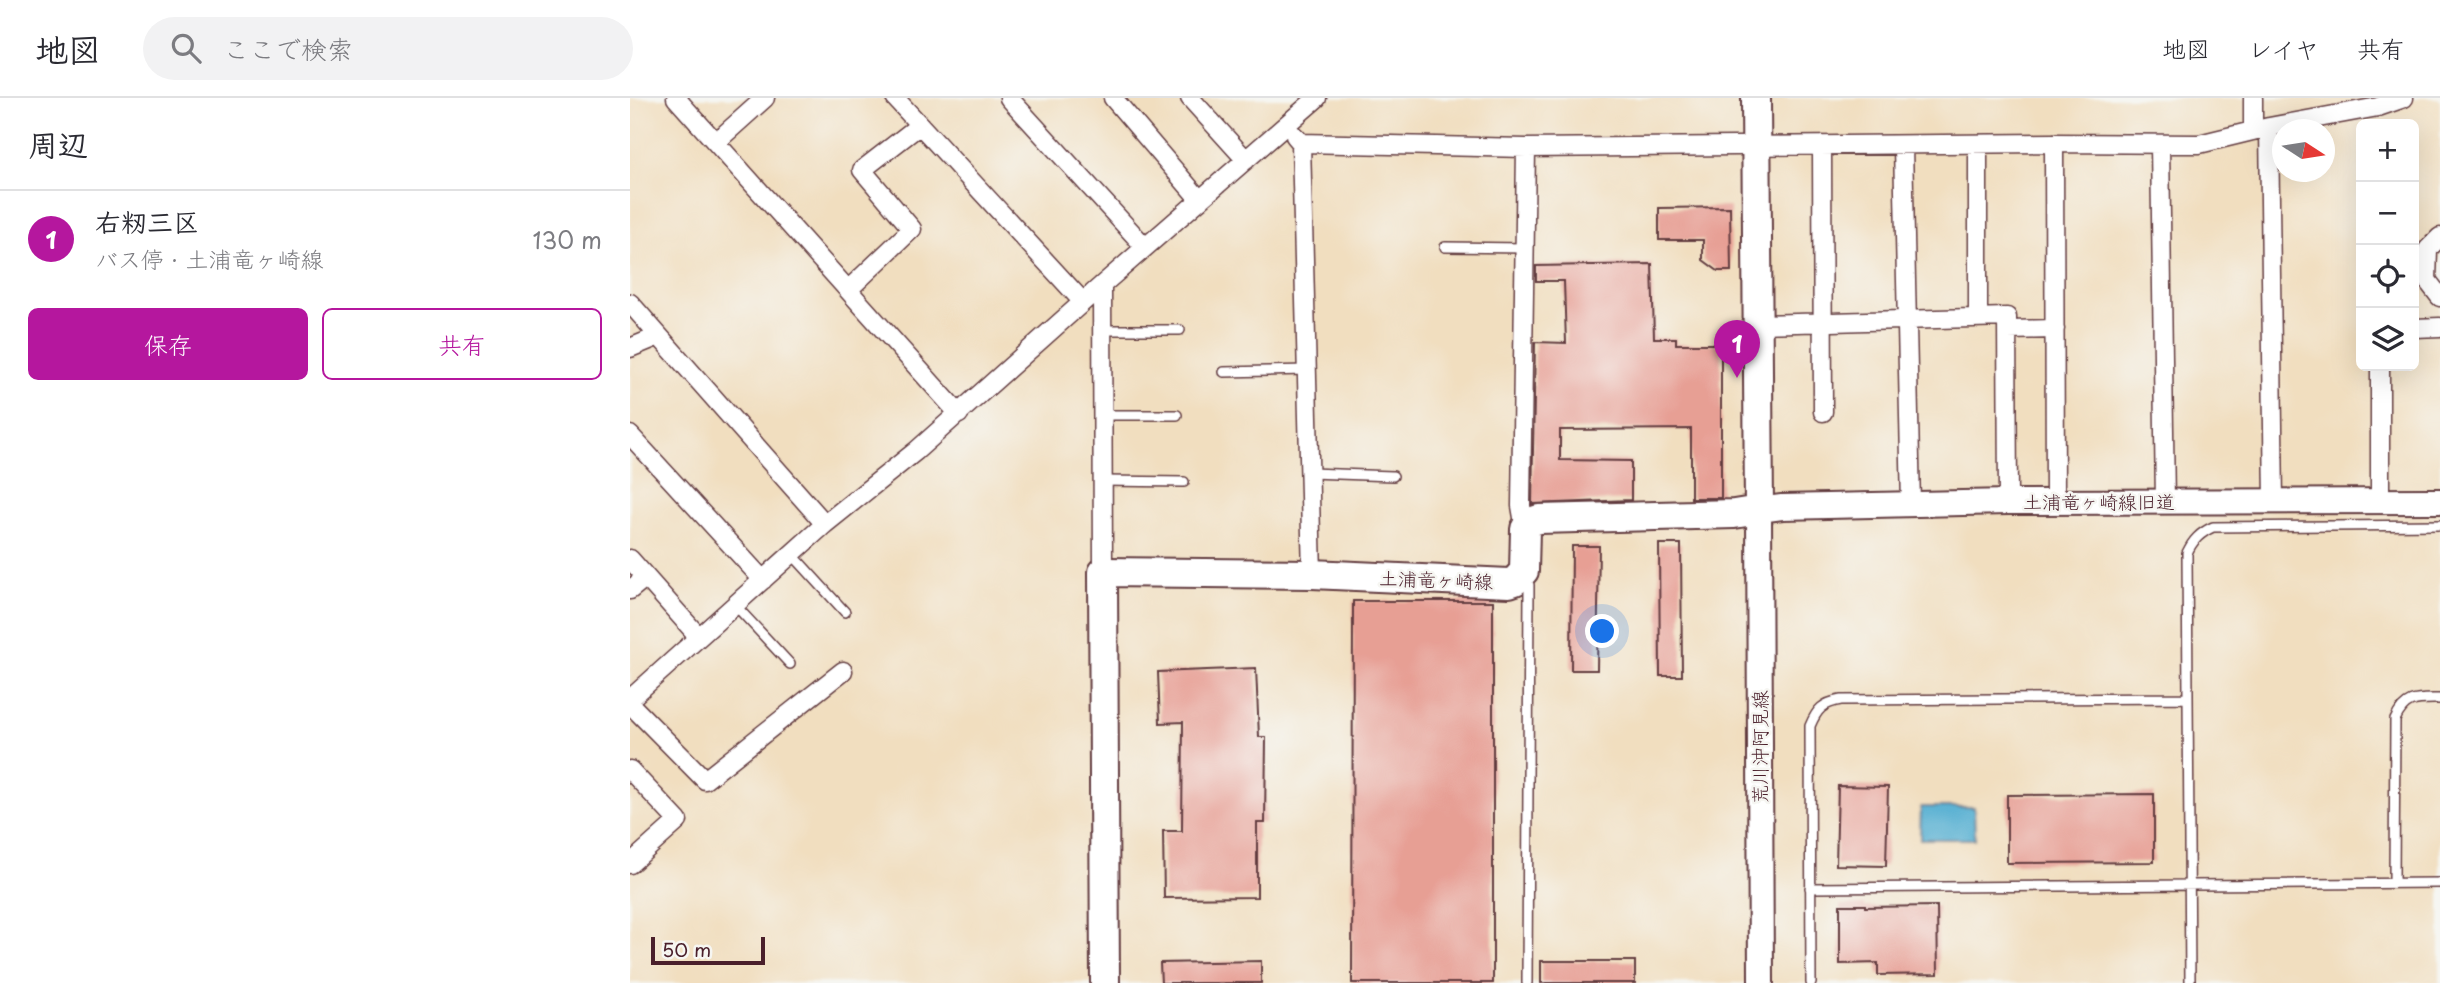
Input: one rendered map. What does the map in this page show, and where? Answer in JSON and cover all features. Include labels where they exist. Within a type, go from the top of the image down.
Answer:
[{"type":"main road","points":[[1525,529],[1530,522],[1539,519],[1734,514],[1759,510],[1756,98]]},
{"type":"main road","name":"土浦竜ヶ崎線","points":[[1103,572],[1312,574],[1509,583],[1521,575],[1526,564],[1525,529]]},
{"type":"main road","points":[[1103,572],[1105,983]]},
{"type":"street","points":[[676,98],[959,414]]},
{"type":"street","points":[[716,142],[765,98]]},
{"type":"street","points":[[895,98],[1083,302]]},
{"type":"street","points":[[1009,98],[1145,247]]},
{"type":"street","points":[[1114,98],[1200,200]]},
{"type":"street","points":[[1190,98],[1246,160]]},
{"type":"street","points":[[843,671],[705,780],[630,701],[825,524],[959,414],[1145,247],[1317,98]]},
{"type":"street","points":[[2253,98],[2261,129],[2274,502]]},
{"type":"street","points":[[1301,143],[1526,148],[2199,144],[2261,129],[2379,110],[2404,98]]},
{"type":"street","points":[[848,290],[912,229],[862,170],[920,125]]},
{"type":"street","points":[[1287,125],[1301,143],[1312,574]]},
{"type":"street","points":[[2054,143],[2055,502]]},
{"type":"street","points":[[1978,144],[1978,318]]},
{"type":"street","points":[[2160,144],[2165,503]]},
{"type":"street","points":[[1822,145],[1823,412]]},
{"type":"street","points":[[1903,146],[1911,505]]},
{"type":"street","points":[[1525,529],[1521,506],[1526,148]]},
{"type":"street","points":[[2440,237],[2428,249],[2427,279],[2440,297]]},
{"type":"street","points":[[1102,285],[1103,572]]},
{"type":"street","points":[[630,303],[825,524]]},
{"type":"street","points":[[1758,324],[2007,317],[2008,502]]},
{"type":"street","points":[[2419,328],[2440,327]]},
{"type":"street","points":[[2007,330],[2055,329]]},
{"type":"street","points":[[630,348],[659,336]]},
{"type":"street","points":[[2380,371],[2380,502]]},
{"type":"street","points":[[630,435],[763,580]]},
{"type":"street","name":"土浦竜ヶ崎線旧道","points":[[1759,510],[1782,507],[2008,502],[2440,501]]},
{"type":"street","name":"荒川沖阿見線","points":[[1759,510],[1761,983]]},
{"type":"street","points":[[630,559],[699,637]]},
{"type":"street","points":[[630,590],[646,577]]},
{"type":"street","points":[[630,864],[678,821],[632,775]]},
{"type":"lane","points":[[1445,247],[1525,248]]},
{"type":"lane","points":[[1102,330],[1180,330]]},
{"type":"lane","points":[[1224,372],[1307,370]]},
{"type":"lane","points":[[1103,415],[1177,415]]},
{"type":"lane","points":[[1310,473],[1393,476]]},
{"type":"lane","points":[[1103,481],[1184,482]]},
{"type":"lane","points":[[2190,983],[2187,553],[2193,541],[2202,532],[2213,527],[2440,525]]},
{"type":"lane","points":[[792,554],[845,612]]},
{"type":"lane","points":[[1521,575],[1530,585],[1527,983]]},
{"type":"lane","points":[[735,605],[790,664]]},
{"type":"lane","points":[[1811,983],[1810,726],[1816,712],[1826,702],[2188,698]]},
{"type":"lane","points":[[2394,883],[2395,720],[2401,707],[2413,700],[2440,699]]},
{"type":"lane","points":[[1810,888],[2440,883]]},
{"type":"water","points":[[1921,807],[1974,807],[1975,839],[1920,839]]},
{"type":"building","points":[[1730,207],[1731,271],[1718,271],[1703,260],[1703,240],[1659,240],[1659,208]]},
{"type":"building","points":[[1652,264],[1654,338],[1676,338],[1676,344],[1721,344],[1721,498],[1691,498],[1691,429],[1560,430],[1560,460],[1631,461],[1631,500],[1532,504],[1535,342],[1566,343],[1564,281],[1536,281],[1536,266]]},
{"type":"building","points":[[1659,544],[1681,544],[1682,676],[1660,676]]},
{"type":"building","points":[[1572,546],[1599,546],[1597,670],[1571,670]]},
{"type":"building","points":[[1353,601],[1493,601],[1493,983],[1352,983]]},
{"type":"building","points":[[1256,668],[1259,737],[1266,737],[1265,823],[1257,823],[1257,897],[1164,898],[1163,831],[1182,831],[1183,722],[1160,723],[1158,672]]},
{"type":"building","points":[[1838,786],[1888,787],[1886,866],[1836,865]]},
{"type":"building","points":[[2154,794],[2154,862],[2007,863],[2007,795]]},
{"type":"building","points":[[1840,905],[1937,906],[1938,974],[1878,975],[1878,963],[1840,964]]},
{"type":"building","points":[[1261,961],[1261,983],[1161,983],[1160,963]]},
{"type":"building","points":[[1541,961],[1635,961],[1635,983],[1541,983]]},
{"type":"place","name":"右籾三区","points":[[1737,378]]}]
